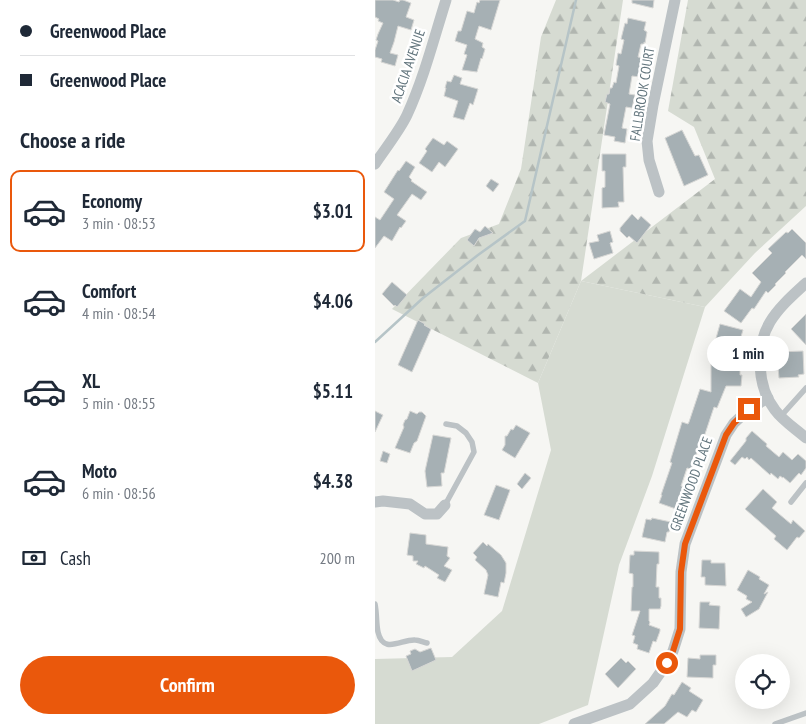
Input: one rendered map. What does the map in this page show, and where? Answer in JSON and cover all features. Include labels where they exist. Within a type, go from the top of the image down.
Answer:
[{"type":"street","name":"ACACIA AVENUE","points":[[375,164],[406,116],[420,81],[446,0]]},
{"type":"street","name":"FALLBROOK COURT","points":[[659,192],[649,160],[647,141],[675,0]]},
{"type":"street","points":[[806,283],[786,302],[770,322],[761,349],[760,369],[764,388],[774,410],[806,438]]},
{"type":"street","name":"GREENWOOD PLACE","points":[[574,724],[630,704],[645,692],[667,663],[680,629],[681,572],[685,544],[726,435],[734,423],[749,409],[768,398]]},
{"type":"street","points":[[375,502],[410,504],[425,514],[437,514],[445,506]]},
{"type":"lane","points":[[781,416],[806,388]]},
{"type":"lane","points":[[445,506],[473,452],[472,442],[467,433],[457,426],[446,424]]},
{"type":"lane","points":[[791,502],[806,483]]},
{"type":"lane","points":[[375,604],[378,632],[381,641],[386,644],[414,640],[427,643]]},
{"type":"lane","points":[[775,724],[806,713]]},
{"type":"green space","points":[[556,0],[623,0],[581,281],[538,383],[392,309],[461,238],[499,224],[521,169],[541,37]]},
{"type":"green space","points":[[688,0],[806,0],[806,206],[755,253],[705,307],[581,281],[715,179],[694,127],[668,111]]},
{"type":"green space","points":[[581,281],[705,307],[652,476],[619,565],[588,705],[539,724],[375,724],[375,659],[452,657],[502,611],[551,450],[538,383]]},
{"type":"building","points":[[375,0],[399,2],[403,0],[411,3],[406,17],[414,20],[411,30],[398,26],[390,53],[398,55],[395,66],[381,62],[382,59],[375,57],[378,41],[376,40],[383,23],[375,17]]},
{"type":"building","points":[[480,0],[500,0],[491,30],[479,26],[475,39],[483,43],[482,47],[485,49],[477,72],[462,70],[467,55],[464,54],[467,45],[455,41],[458,31],[461,31],[467,11],[474,13],[477,2],[479,3]]},
{"type":"building","points":[[632,0],[654,0],[653,8],[632,3]]},
{"type":"building","points":[[628,18],[646,22],[644,30],[647,32],[645,43],[641,44],[638,57],[643,58],[640,77],[632,76],[629,94],[635,95],[632,108],[626,107],[622,128],[627,129],[625,143],[614,141],[615,137],[604,135],[610,104],[605,102],[610,88],[612,88],[614,82],[616,83],[619,66],[616,65],[618,53],[621,54],[624,40],[621,39]]},
{"type":"building","points":[[454,75],[462,78],[460,84],[478,89],[473,105],[470,103],[464,120],[453,117],[458,101],[444,96],[447,81],[451,82]]},
{"type":"building","points":[[682,130],[695,156],[699,155],[708,175],[684,186],[665,138]]},
{"type":"building","points":[[433,138],[444,145],[447,141],[458,149],[445,167],[439,162],[432,172],[419,163],[427,151],[425,149]]},
{"type":"building","points":[[602,154],[626,154],[626,167],[623,167],[624,202],[618,202],[619,207],[602,208],[602,188],[605,187],[605,171],[602,171]]},
{"type":"building","points":[[406,161],[415,167],[409,177],[411,181],[427,192],[421,200],[412,194],[397,215],[406,221],[392,241],[384,236],[375,248],[375,217],[380,220],[394,199],[384,192]]},
{"type":"building","points":[[491,179],[499,184],[493,192],[486,186]]},
{"type":"building","points":[[632,214],[638,220],[641,216],[651,225],[637,243],[629,236],[627,238],[620,231],[620,228]]},
{"type":"building","points":[[485,226],[493,233],[479,238],[474,246],[467,240],[475,229],[480,232]]},
{"type":"building","points":[[792,229],[806,243],[806,259],[802,255],[768,293],[766,291],[754,309],[752,308],[741,323],[724,311],[740,289],[751,297],[761,282],[752,273],[772,253],[768,249],[786,232],[788,233]]},
{"type":"building","points":[[610,231],[613,242],[610,243],[613,253],[594,259],[589,243],[599,241],[597,235]]},
{"type":"building","points":[[392,282],[407,295],[397,307],[382,294]]},
{"type":"building","points":[[806,314],[806,345],[791,329]]},
{"type":"building","points":[[418,320],[431,329],[412,372],[398,365]]},
{"type":"building","points":[[720,324],[743,330],[737,359],[740,359],[741,386],[726,386],[717,408],[714,407],[691,469],[687,468],[681,486],[688,488],[682,502],[679,501],[676,509],[659,503],[672,463],[670,462],[682,422],[688,424],[700,389],[711,392],[711,364],[716,364],[716,356],[721,344],[715,342]]},
{"type":"building","points":[[803,351],[804,374],[798,375],[799,377],[779,378],[778,367],[781,367],[779,352]]},
{"type":"building","points":[[375,411],[383,415],[375,432]]},
{"type":"building","points":[[410,411],[417,414],[422,412],[426,416],[417,441],[414,443],[410,453],[395,448]]},
{"type":"building","points":[[516,425],[530,433],[515,458],[502,450],[505,445],[505,436]]},
{"type":"building","points":[[752,431],[779,457],[783,452],[792,460],[798,454],[806,461],[806,468],[801,475],[799,473],[790,483],[783,477],[780,476],[778,479],[771,473],[770,475],[751,458],[749,460],[747,457],[745,459],[742,457],[735,465],[730,461]]},
{"type":"building","points":[[433,435],[451,438],[444,473],[441,473],[442,486],[427,487],[425,471]]},
{"type":"building","points":[[383,451],[390,454],[387,463],[380,461]]},
{"type":"building","points":[[525,473],[531,478],[522,489],[517,484]]},
{"type":"building","points":[[496,485],[510,490],[499,520],[484,515]]},
{"type":"building","points":[[763,489],[777,502],[772,508],[791,524],[793,520],[805,531],[799,538],[797,537],[787,550],[774,539],[776,536],[745,509]]},
{"type":"building","points":[[652,518],[671,522],[665,542],[642,537],[646,519],[651,520]]},
{"type":"building","points":[[410,533],[426,535],[426,544],[448,547],[447,556],[450,558],[444,566],[452,570],[445,582],[437,578],[439,575],[425,566],[424,568],[416,564],[418,561],[413,561],[413,556],[407,555]]},
{"type":"building","points":[[483,542],[501,555],[506,563],[504,583],[501,582],[498,597],[484,594],[488,575],[486,570],[475,560],[477,557],[473,553]]},
{"type":"building","points":[[634,551],[659,552],[656,587],[659,587],[661,606],[660,609],[649,609],[649,625],[660,629],[660,631],[656,642],[653,641],[649,653],[637,649],[638,645],[633,643],[635,636],[632,635],[640,611],[631,611],[633,574],[629,573],[630,555],[634,555]]},
{"type":"building","points":[[702,560],[711,560],[711,563],[725,563],[726,586],[705,585],[705,577],[701,577]]},
{"type":"building","points":[[748,570],[769,585],[764,594],[768,592],[759,609],[746,617],[741,609],[752,602],[746,599],[747,596],[737,590]]},
{"type":"building","points":[[700,602],[710,602],[709,605],[720,606],[719,629],[699,628]]},
{"type":"building","points":[[431,648],[436,660],[412,671],[406,656],[411,654],[410,651],[415,649],[420,652]]},
{"type":"building","points":[[700,655],[716,655],[716,665],[713,665],[713,678],[687,677],[688,658],[700,659]]},
{"type":"building","points":[[621,658],[626,663],[628,661],[636,669],[618,688],[605,674]]},
{"type":"building","points":[[682,682],[691,688],[689,691],[703,700],[696,712],[692,710],[687,717],[678,712],[664,724],[645,724],[665,706]]},
{"type":"waterway","points":[[375,342],[423,298],[525,221],[576,0]]},
{"type":"route","points":[[667,663],[680,629],[681,572],[685,544],[726,435],[734,423],[749,409]]}]
